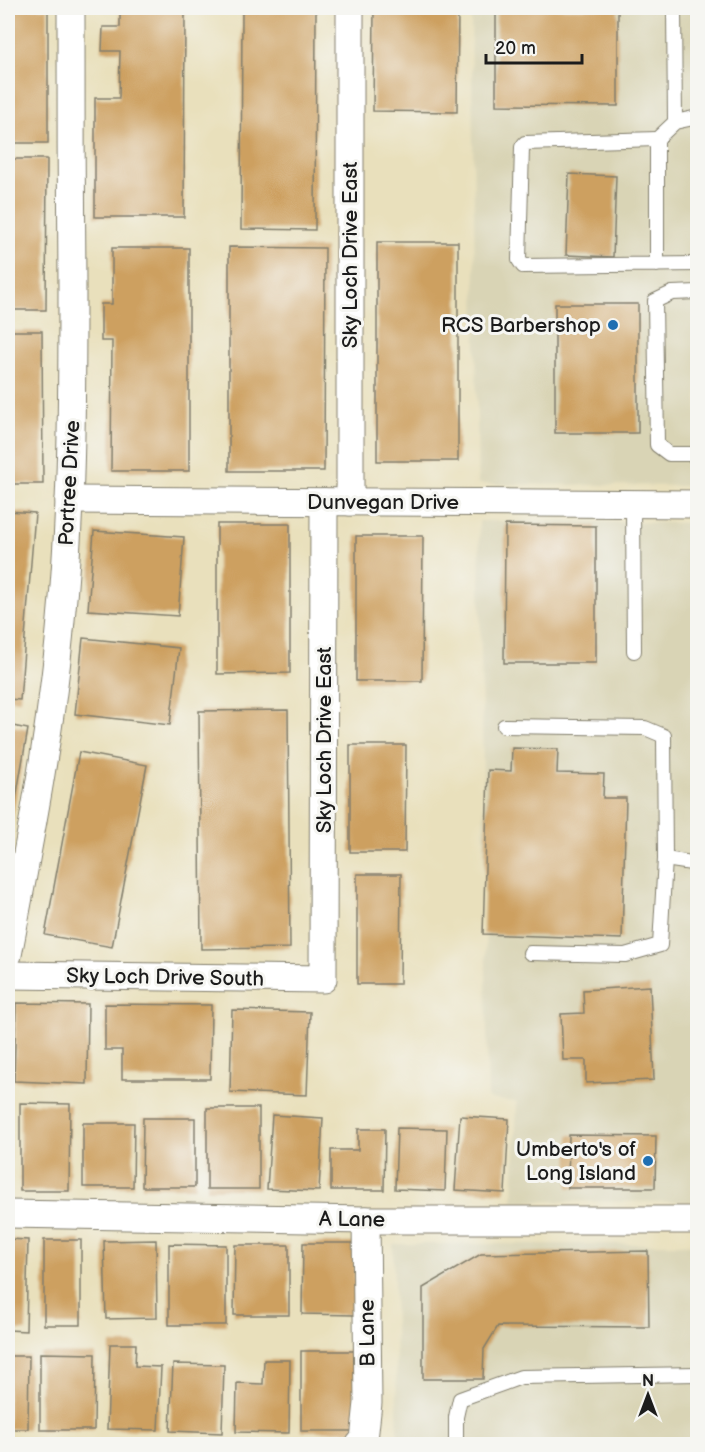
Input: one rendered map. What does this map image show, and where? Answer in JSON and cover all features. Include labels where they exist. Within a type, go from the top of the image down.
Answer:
[{"type":"street","name":"Portree Drive","points":[[8,955],[50,722],[61,619],[69,500],[72,422],[71,8]]},
{"type":"street","name":"Sky Loch Drive East","points":[[323,979],[350,8]]},
{"type":"street","name":"Dunvegan Drive","points":[[69,500],[698,504]]},
{"type":"street","name":"Sky Loch Drive South","points":[[8,975],[323,979]]},
{"type":"street","name":"A Lane","points":[[8,1215],[366,1220],[698,1220]]},
{"type":"street","name":"B Lane","points":[[360,1444],[364,1440],[368,1403],[366,1220]]},
{"type":"lane","points":[[674,8],[675,122]]},
{"type":"lane","points":[[698,117],[675,122],[657,140],[525,143],[522,147],[519,260],[523,266],[698,264]]},
{"type":"lane","points":[[657,140],[657,265]]},
{"type":"lane","points":[[698,292],[672,293],[655,301],[657,445],[669,454],[698,454]]},
{"type":"lane","points":[[633,504],[634,651]]},
{"type":"lane","points":[[504,726],[645,728],[664,736],[665,859],[660,945],[624,955],[530,953]]},
{"type":"lane","points":[[665,859],[698,864]]},
{"type":"lane","points":[[456,1444],[456,1417],[460,1399],[521,1377],[698,1374]]},
{"type":"shaded area","points":[[471,8],[697,8],[697,486],[478,484]]},
{"type":"shaded area","points":[[479,521],[697,523],[697,1202],[513,1201],[517,1102],[488,1099]]},
{"type":"shaded area","points":[[393,1244],[697,1244],[697,1444],[398,1444]]},
{"type":"building","points":[[8,8],[48,8],[48,143],[8,143]]},
{"type":"building","points":[[120,8],[185,8],[184,217],[95,217],[95,98],[119,98],[120,51],[102,51],[103,27],[120,27]]},
{"type":"building","points":[[242,8],[316,8],[315,230],[241,229]]},
{"type":"building","points":[[374,8],[458,8],[457,112],[373,111]]},
{"type":"building","points":[[496,8],[618,8],[618,106],[496,105]]},
{"type":"building","points":[[8,159],[47,159],[46,310],[8,310]]},
{"type":"building","points":[[569,174],[616,176],[613,257],[566,255]]},
{"type":"building","points":[[377,242],[458,242],[458,461],[377,461]]},
{"type":"building","points":[[229,247],[325,248],[324,471],[229,471]]},
{"type":"building","points":[[112,248],[189,248],[189,471],[111,471],[112,341],[101,341],[101,304],[112,304]]},
{"type":"building","points":[[555,304],[638,304],[638,433],[555,433]]},
{"type":"building","points":[[8,331],[42,331],[43,484],[8,484]]},
{"type":"building","points":[[8,511],[35,513],[20,700],[8,699]]},
{"type":"building","points":[[217,524],[290,524],[290,673],[217,674]]},
{"type":"building","points":[[505,525],[596,526],[596,663],[504,663]]},
{"type":"building","points":[[94,531],[184,537],[178,616],[88,610]]},
{"type":"building","points":[[356,536],[423,536],[422,681],[356,681]]},
{"type":"building","points":[[83,638],[179,648],[170,725],[75,714]]},
{"type":"building","points":[[288,710],[290,948],[201,949],[199,711]]},
{"type":"building","points":[[8,725],[28,729],[9,839],[8,839]]},
{"type":"building","points":[[350,745],[406,745],[405,852],[350,852]]},
{"type":"building","points":[[512,748],[558,749],[557,773],[604,774],[603,798],[626,798],[622,939],[483,934],[488,770],[511,771]]},
{"type":"building","points":[[79,752],[147,765],[112,947],[45,935]]},
{"type":"building","points":[[357,874],[401,874],[400,984],[357,984]]},
{"type":"building","points":[[650,986],[654,1080],[586,1083],[586,1060],[563,1060],[561,1014],[584,1013],[583,990]]},
{"type":"building","points":[[16,1003],[88,1004],[87,1084],[14,1081]]},
{"type":"building","points":[[105,1004],[211,1005],[210,1079],[122,1079],[122,1050],[105,1050]]},
{"type":"building","points":[[232,1010],[310,1012],[307,1095],[230,1092]]},
{"type":"building","points":[[20,1103],[70,1104],[69,1191],[20,1191]]},
{"type":"building","points":[[207,1108],[259,1108],[259,1189],[207,1189]]},
{"type":"building","points":[[8,1114],[10,1114],[10,1186],[8,1186]]},
{"type":"building","points":[[272,1115],[323,1118],[319,1191],[267,1189]]},
{"type":"building","points":[[460,1116],[509,1119],[505,1193],[455,1190]]},
{"type":"building","points":[[143,1118],[195,1118],[195,1187],[142,1187]]},
{"type":"building","points":[[83,1123],[134,1123],[133,1187],[83,1187]]},
{"type":"building","points":[[397,1128],[447,1129],[445,1191],[395,1189]]},
{"type":"building","points":[[358,1129],[385,1129],[384,1190],[331,1190],[331,1150],[358,1150]]},
{"type":"building","points":[[569,1135],[656,1136],[655,1188],[568,1188]]},
{"type":"building","points":[[8,1239],[28,1240],[26,1331],[8,1330]]},
{"type":"building","points":[[44,1240],[81,1240],[81,1325],[44,1325]]},
{"type":"building","points":[[156,1240],[157,1318],[106,1319],[104,1241]]},
{"type":"building","points":[[303,1243],[355,1243],[355,1315],[302,1314]]},
{"type":"building","points":[[169,1244],[226,1245],[226,1325],[169,1325]]},
{"type":"building","points":[[235,1245],[289,1245],[289,1315],[234,1315]]},
{"type":"building","points":[[648,1251],[649,1327],[498,1326],[484,1349],[483,1379],[423,1379],[423,1288],[481,1254]]},
{"type":"building","points":[[110,1344],[136,1344],[135,1366],[161,1367],[158,1430],[107,1429]]},
{"type":"building","points":[[301,1351],[356,1351],[356,1431],[301,1431]]},
{"type":"building","points":[[40,1353],[95,1354],[94,1430],[40,1430]]},
{"type":"building","points":[[8,1356],[29,1356],[28,1429],[8,1429]]},
{"type":"building","points":[[264,1360],[290,1360],[289,1433],[236,1432],[237,1383],[263,1384]]},
{"type":"building","points":[[173,1364],[224,1365],[222,1433],[170,1431]]},
{"type":"place","name":"RCS Barbershop","points":[[613,325]]},
{"type":"place","name":"Umberto's of Long Island","points":[[648,1161]]}]
